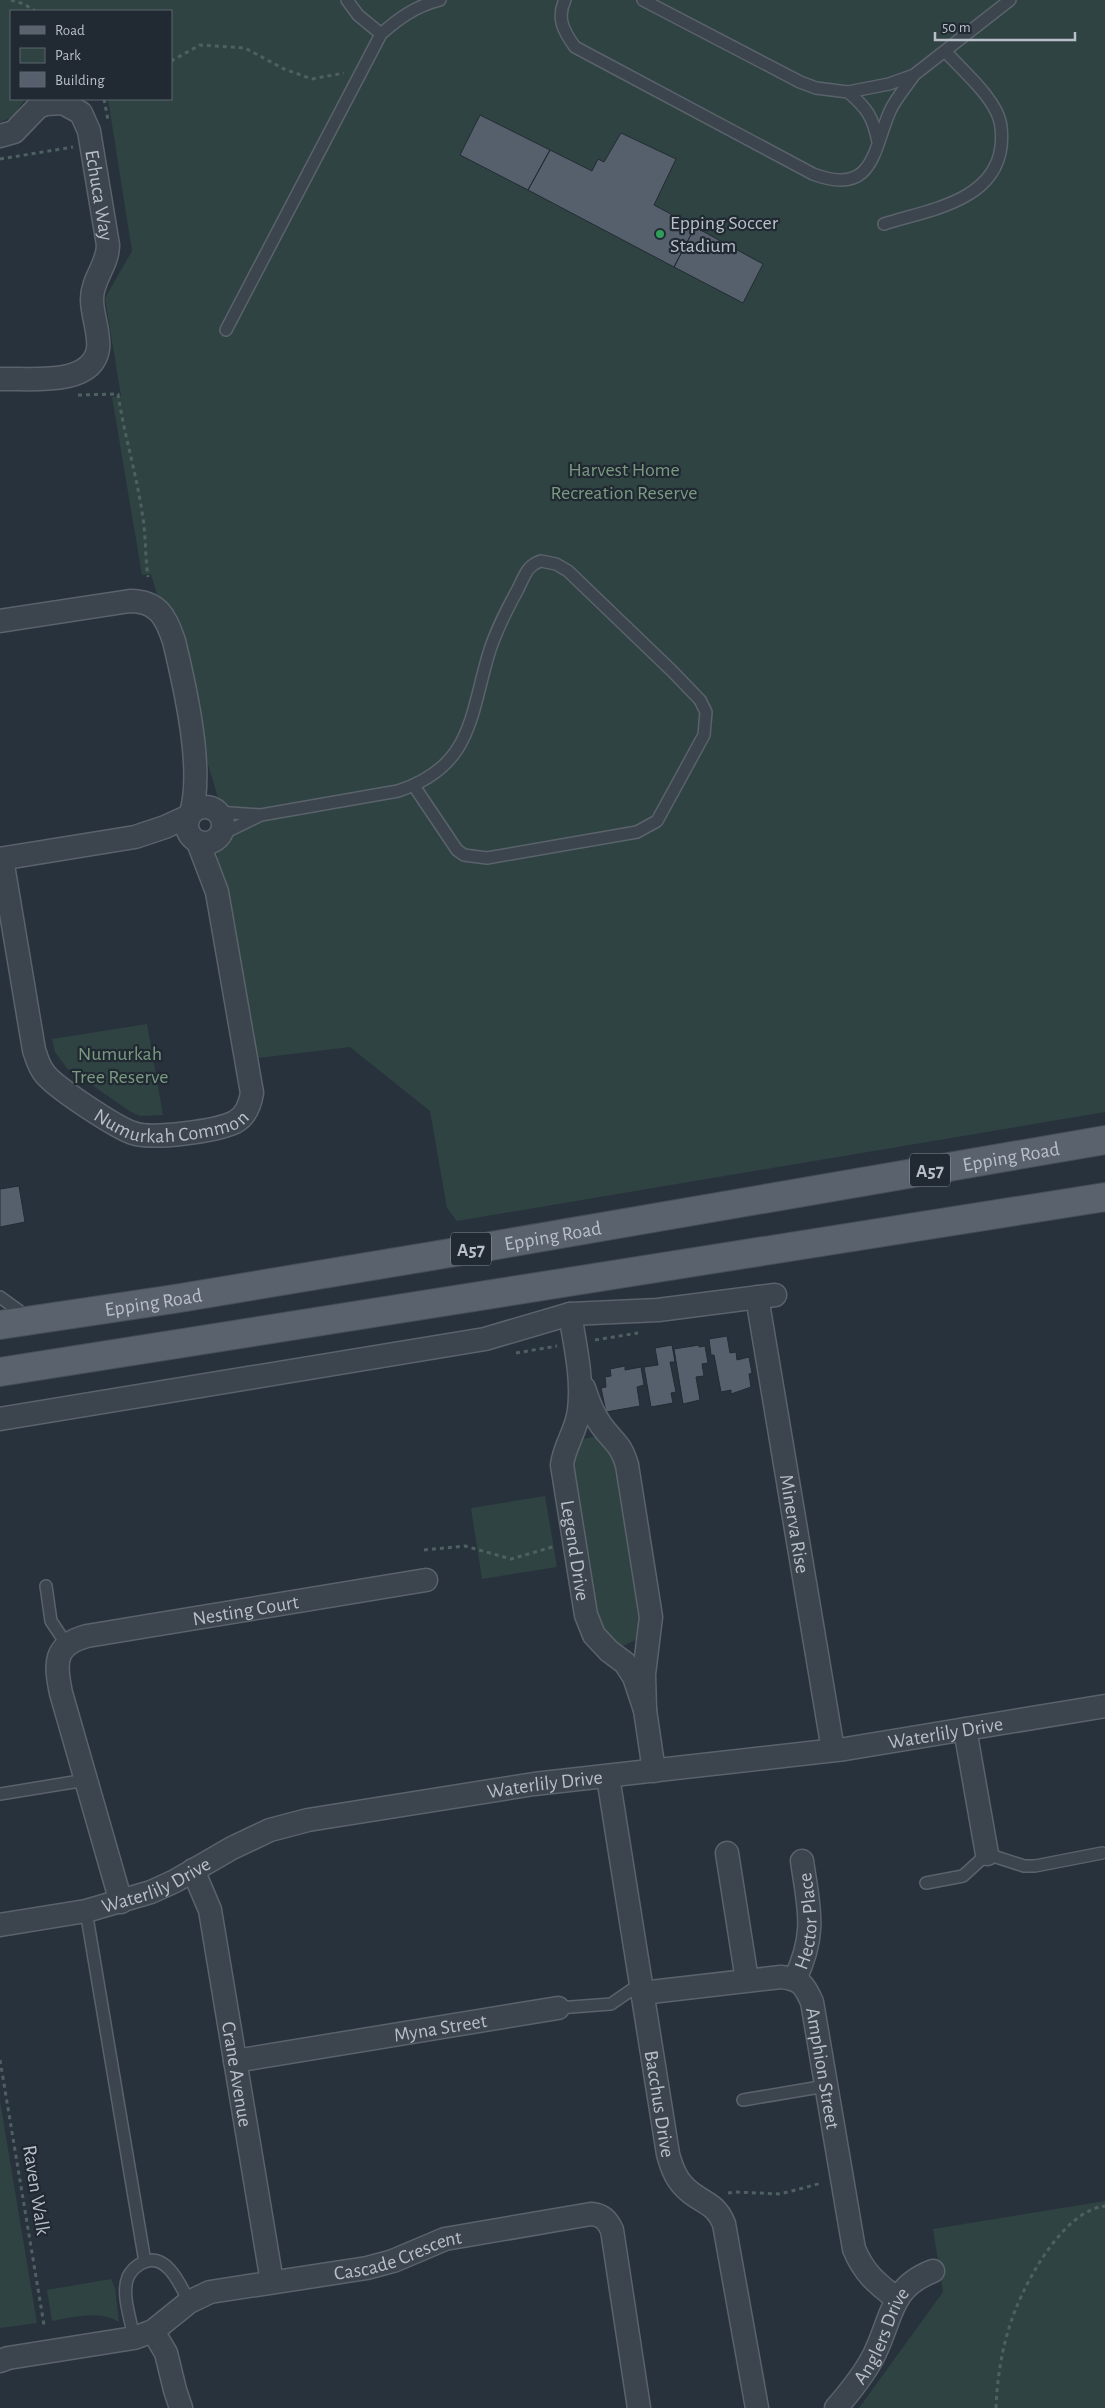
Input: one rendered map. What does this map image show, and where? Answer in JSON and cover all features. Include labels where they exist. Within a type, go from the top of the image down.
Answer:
[{"type":"main road","name":"Epping Road","points":[[0,1325],[174,1299],[458,1252],[1105,1140]]},
{"type":"main road","points":[[0,1372],[1105,1197]]},
{"type":"street","name":"Echuca Way","points":[[0,136],[14,132],[38,108],[55,102],[81,113],[86,121],[92,145],[108,245],[108,256],[93,290],[92,300],[98,338],[95,359],[84,372],[76,375],[0,379]]},
{"type":"street","points":[[0,621],[116,602],[140,601],[155,606],[165,618],[174,641],[195,756],[203,785],[223,823],[207,839],[135,836]]},
{"type":"street","points":[[195,756],[196,780],[186,826],[207,839]]},
{"type":"street","points":[[1,859],[135,836],[165,827],[202,807],[215,810]]},
{"type":"street","name":"Numurkah Common","points":[[1,859],[34,1050],[41,1069],[58,1087],[125,1130],[148,1136],[170,1135],[235,1122],[247,1110],[250,1102],[250,1082],[207,839]]},
{"type":"street","name":"Minerva Rise","points":[[570,1314],[658,1310],[766,1296],[834,1750]]},
{"type":"street","points":[[0,1419],[485,1339],[570,1314]]},
{"type":"street","name":"Legend Drive","points":[[570,1314],[579,1373],[580,1410],[576,1428],[563,1457],[562,1465],[586,1615],[594,1635],[609,1651],[625,1663],[634,1676],[645,1710]]},
{"type":"street","name":"Legend Drive","points":[[579,1373],[590,1407],[601,1426],[622,1448],[628,1474],[651,1618],[644,1674],[645,1710],[654,1770]]},
{"type":"street","points":[[569,1443],[582,1433],[595,1431],[613,1438]]},
{"type":"street","name":"Nesting Court","points":[[67,1644],[87,1636],[426,1580]]},
{"type":"street","points":[[609,1651],[626,1653],[648,1642]]},
{"type":"street","points":[[67,1644],[57,1659],[57,1673],[121,1902]]},
{"type":"street","name":"Waterlily Drive","points":[[0,1925],[86,1911],[151,1892],[232,1848],[270,1830],[308,1820],[534,1784],[834,1750],[1105,1706]]},
{"type":"street","points":[[966,1729],[987,1854]]},
{"type":"street","name":"Bacchus Drive","points":[[608,1776],[641,1989],[672,2167],[683,2185],[714,2207],[724,2224],[757,2408]]},
{"type":"street","points":[[727,1853],[747,1980]]},
{"type":"street","name":"Hector Place","points":[[795,1978],[805,1957],[811,1920],[802,1861]]},
{"type":"street","name":"Crane Avenue","points":[[193,1870],[210,1910],[272,2282]]},
{"type":"street","points":[[641,1989],[781,1977],[795,1978]]},
{"type":"street","name":"Amphion Street","points":[[795,1978],[806,1988],[812,2002],[854,2249],[862,2266],[875,2282],[897,2298]]},
{"type":"street","name":"Myna Street","points":[[235,2062],[558,2008]]},
{"type":"street","name":"Cascade Crescent","points":[[3,2359],[143,2334],[189,2302],[210,2292],[367,2268],[393,2261],[445,2239],[591,2214],[601,2215],[608,2221],[612,2232],[639,2408]]},
{"type":"street","name":"Anglers Drive","points":[[836,2408],[873,2358],[897,2298],[912,2281],[933,2271]]},
{"type":"street","points":[[143,2334],[166,2353],[174,2390],[181,2408]]},
{"type":"lane","points":[[347,0],[358,16],[380,34]]},
{"type":"lane","points":[[226,330],[380,34],[400,16],[428,3],[440,0]]},
{"type":"lane","points":[[556,0],[565,34],[575,47],[813,174],[829,180],[847,180],[861,173],[873,160],[891,108],[914,75],[1010,0]]},
{"type":"lane","points":[[560,18],[566,0]]},
{"type":"lane","points":[[643,0],[800,82],[816,88],[848,92],[889,84],[914,75]]},
{"type":"lane","points":[[884,224],[959,200],[977,190],[991,175],[1000,156],[1002,137],[997,114],[984,94],[945,51]]},
{"type":"lane","points":[[848,92],[861,103],[874,120],[879,145]]},
{"type":"lane","points":[[207,839],[261,815],[398,791],[414,786],[440,769],[464,740],[478,702],[496,632],[528,570],[541,561],[556,564],[568,571],[672,671],[700,700],[706,712],[704,735],[664,810],[657,820],[637,832],[503,856],[474,858],[464,855],[457,850],[414,786]]},
{"type":"lane","points":[[215,810],[261,815]]},
{"type":"lane","points":[[0,1297],[32,1320]]},
{"type":"lane","points":[[46,1586],[52,1621],[67,1644]]},
{"type":"lane","points":[[0,1794],[86,1780]]},
{"type":"lane","points":[[926,1883],[963,1876],[987,1854],[1024,1866],[1102,1853]]},
{"type":"lane","points":[[86,1911],[145,2262]]},
{"type":"lane","name":"Myna Street","points":[[558,2008],[611,2004],[641,1989]]},
{"type":"lane","points":[[743,2100],[826,2086]]},
{"type":"lane","points":[[143,2334],[126,2290],[128,2277],[135,2267],[145,2262],[156,2261],[168,2267],[189,2302]]},
{"type":"path","points":[[11,0],[24,4],[33,10]]},
{"type":"path","points":[[172,60],[200,45],[245,48],[284,69],[312,79],[362,70]]},
{"type":"path","points":[[0,159],[92,145]]},
{"type":"path","points":[[70,396],[118,394],[126,443],[132,461],[142,512],[148,577]]},
{"type":"path","points":[[424,1550],[465,1546],[511,1559],[539,1550],[574,1544]]},
{"type":"path","name":"Raven Walk","points":[[0,2060],[44,2325]]},
{"type":"path","points":[[702,2199],[735,2192],[780,2194],[825,2182]]},
{"type":"path","points":[[996,2408],[1001,2356],[1009,2326],[1027,2286],[1040,2263],[1064,2230],[1090,2210],[1105,2206]]},
{"type":"green space","name":"Harvest Home Recreation Reserve","points":[[0,0],[1105,0],[1105,1112],[457,1221],[447,1208],[430,1111],[350,1047],[258,1058],[215,845],[225,833],[219,801],[151,574],[142,575],[112,397],[121,396],[105,298],[132,251],[108,100],[172,100],[172,10],[10,10],[10,100],[24,100],[13,117],[0,122]]},
{"type":"green space","name":"Numurkah Tree Reserve","points":[[147,1024],[163,1115],[140,1116],[131,1112],[67,1068],[55,1052],[52,1039]]},
{"type":"green space","points":[[599,1436],[615,1448],[644,1612],[639,1638],[625,1645],[616,1645],[595,1619],[570,1470],[582,1439]]},
{"type":"green space","points":[[545,1496],[557,1567],[482,1579],[471,1508]]},
{"type":"green space","points":[[0,2101],[37,2323],[0,2328]]},
{"type":"green space","points":[[1105,2201],[1105,2408],[859,2408],[943,2292],[933,2229]]},
{"type":"green space","points":[[111,2279],[115,2288],[119,2322],[112,2318],[95,2315],[52,2321],[47,2290]]},
{"type":"building","points":[[480,115],[550,150],[528,190],[460,155]]},
{"type":"building","name":"Epping Soccer Stadium","points":[[621,133],[676,159],[654,205],[695,227],[674,267],[528,190],[550,150],[592,171],[598,159],[604,162]]},
{"type":"building","points":[[695,227],[763,264],[743,303],[674,267]]},
{"type":"building","points":[[19,1186],[25,1222],[0,1227],[0,1189]]},
{"type":"building","points":[[727,1336],[730,1353],[736,1352],[737,1360],[749,1357],[752,1373],[749,1374],[751,1387],[731,1394],[731,1390],[721,1392],[714,1355],[711,1355],[709,1339]]},
{"type":"building","points":[[672,1345],[675,1362],[670,1362],[676,1392],[671,1393],[673,1403],[651,1407],[644,1367],[658,1365],[655,1348]]},
{"type":"building","points":[[699,1345],[699,1347],[705,1346],[708,1363],[702,1364],[704,1376],[696,1377],[700,1400],[683,1404],[674,1349]]},
{"type":"building","points":[[625,1366],[625,1370],[641,1367],[644,1385],[637,1387],[640,1406],[606,1412],[601,1388],[606,1387],[605,1377],[611,1376],[610,1369]]},
{"type":"place","name":"Epping Soccer Stadium","points":[[660,234]]}]
